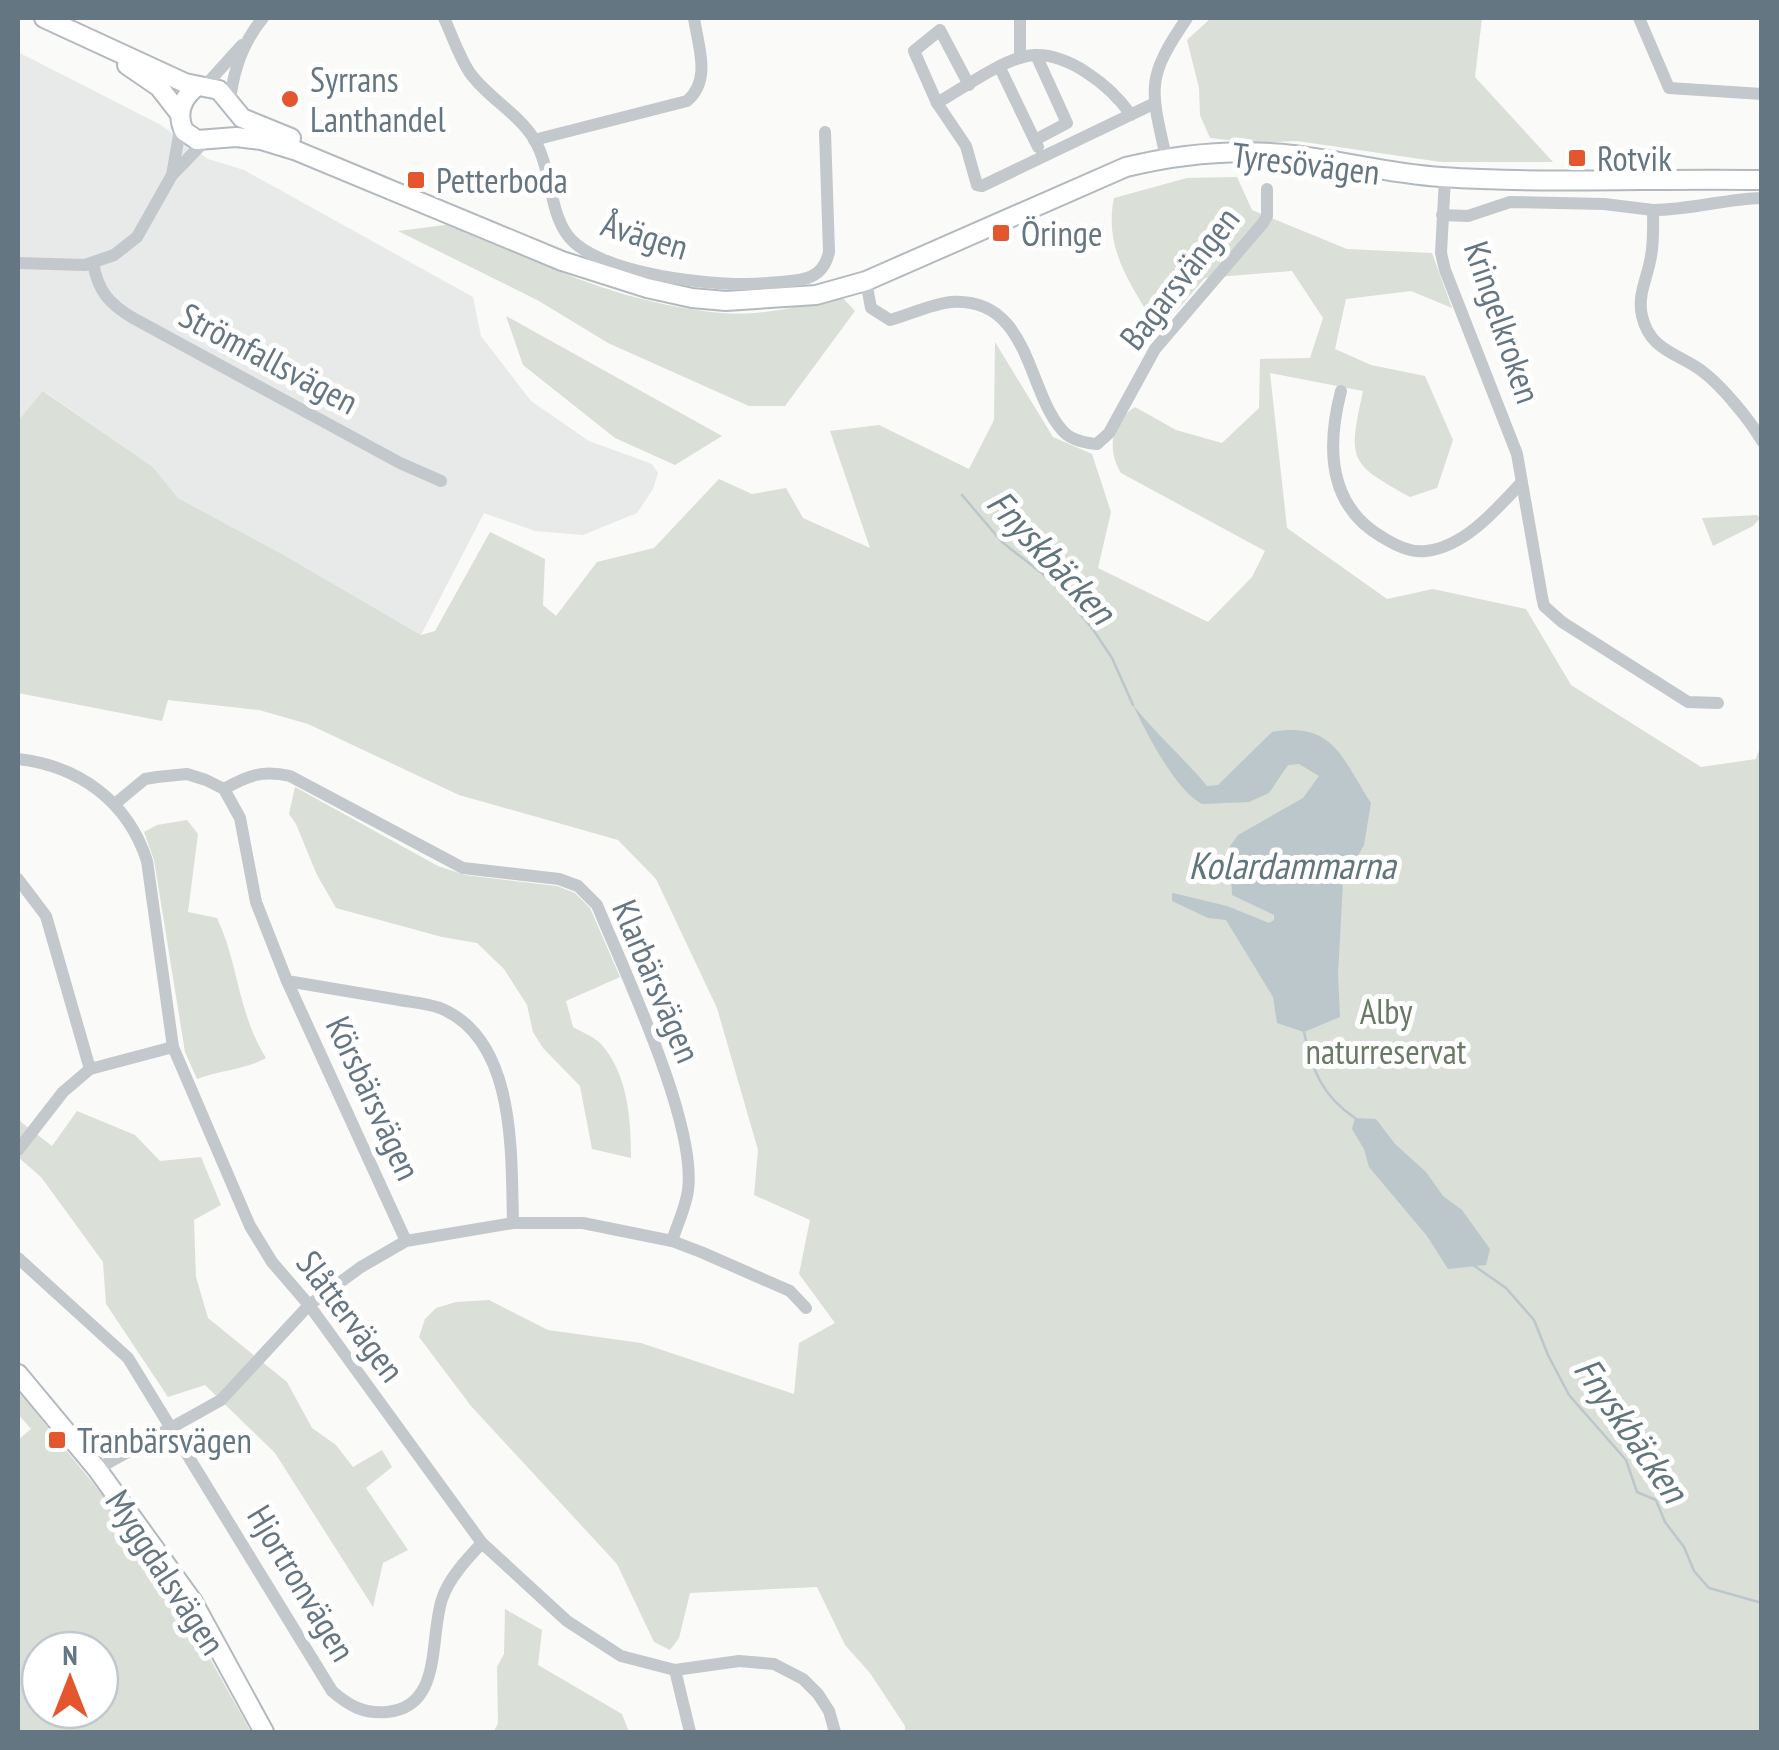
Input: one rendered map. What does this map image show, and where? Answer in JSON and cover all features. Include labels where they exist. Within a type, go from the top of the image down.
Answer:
[{"type":"main road","name":"Tyresövägen","points":[[44,18],[102,47],[219,90],[242,118],[436,201],[472,222]]},
{"type":"main road","name":"Tyresövägen","points":[[102,47],[159,88],[190,137],[261,140],[297,151],[562,261],[692,298],[767,300],[816,296],[866,281],[1126,167],[1166,157],[1222,151],[1288,154],[1383,172],[1445,178],[1762,180]]},
{"type":"main road","points":[[181,119],[185,97],[200,86]]},
{"type":"main road","points":[[211,140],[230,127],[232,106]]},
{"type":"main road","name":"Myggdalsvägen","points":[[18,1374],[97,1470],[192,1602],[264,1732]]},
{"type":"street","points":[[232,106],[233,73],[259,18]]},
{"type":"street","name":"Åvägen","points":[[444,18],[470,72],[534,140],[551,181],[562,229],[584,251],[654,274],[749,285],[814,277],[826,266],[829,252],[825,132]]},
{"type":"street","points":[[534,140],[686,100],[696,92],[702,78],[694,18]]},
{"type":"street","points":[[1020,18],[1020,58]]},
{"type":"street","points":[[1166,157],[1153,104],[1156,68],[1187,18]]},
{"type":"street","points":[[1639,18],[1669,88],[1762,94]]},
{"type":"street","points":[[969,84],[937,24],[914,51],[945,120],[966,146],[977,185],[1153,104]]},
{"type":"street","points":[[200,86],[250,36]]},
{"type":"street","points":[[1034,140],[1067,124],[1036,55]]},
{"type":"street","points":[[937,103],[1020,58],[1036,55],[1052,58],[1103,83],[1115,92],[1131,115]]},
{"type":"street","points":[[1000,68],[1043,156]]},
{"type":"street","points":[[172,175],[181,119]]},
{"type":"street","points":[[18,263],[93,264],[114,255],[138,236],[172,175],[211,140]]},
{"type":"street","name":"Kringelkroken","points":[[1445,178],[1441,253],[1517,454],[1544,606],[1562,622],[1688,702],[1718,703]]},
{"type":"street","name":"Bagarsvängen","points":[[866,281],[872,308],[890,320],[949,302],[974,304],[995,313],[1020,344],[1062,432],[1098,444],[1155,349],[1263,223],[1267,189]]},
{"type":"street","points":[[1442,215],[1468,216],[1510,202],[1682,210],[1728,199],[1762,198]]},
{"type":"street","points":[[1653,210],[1651,258],[1642,288],[1646,326],[1664,352],[1702,371],[1750,422],[1762,442]]},
{"type":"street","name":"Strömfallsvägen","points":[[93,264],[102,293],[113,306],[400,463],[441,481]]},
{"type":"street","points":[[1341,391],[1332,440],[1334,476],[1352,510],[1369,529],[1388,541],[1416,551],[1436,549],[1474,529],[1520,484]]},
{"type":"street","name":"Slåttervägen","points":[[18,758],[81,778],[116,804],[138,834],[147,861],[173,1047],[250,1226],[272,1262],[309,1305],[482,1543],[567,1622],[622,1656],[675,1670],[739,1661],[774,1664],[803,1679],[818,1694],[829,1710],[835,1732]]},
{"type":"street","points":[[116,804],[145,779],[158,777],[187,774],[224,789]]},
{"type":"street","name":"Klarbärsvägen","points":[[224,789],[250,774],[290,776],[463,868],[578,886],[596,905],[661,1064],[689,1154],[688,1191],[672,1242]]},
{"type":"street","name":"Körsbärsvägen","points":[[224,789],[240,818],[256,902],[287,981],[406,1241]]},
{"type":"street","points":[[18,879],[46,916],[90,1069]]},
{"type":"street","points":[[287,981],[438,1007],[462,1020],[479,1040],[494,1069],[509,1117],[513,1223]]},
{"type":"street","points":[[18,1150],[64,1092],[90,1069],[173,1047]]},
{"type":"street","points":[[97,1470],[221,1400],[309,1305],[361,1267],[406,1241],[513,1223],[584,1223],[672,1242],[759,1275],[790,1291],[806,1308]]},
{"type":"street","points":[[18,1258],[128,1358],[174,1428]]},
{"type":"street","name":"Hjortronvägen","points":[[174,1428],[332,1691],[349,1706],[372,1713],[402,1711],[416,1702],[430,1678],[442,1596],[463,1563],[482,1543]]},
{"type":"street","points":[[675,1670],[690,1732]]},
{"type":"shaded area","points":[[18,52],[161,125],[208,159],[244,170],[473,297],[481,336],[531,401],[589,441],[652,464],[658,473],[653,489],[637,513],[583,535],[535,531],[484,513],[421,635],[178,498],[153,467],[44,391],[18,421]]},
{"type":"green space","points":[[1211,18],[1482,18],[1475,77],[1553,162],[1441,162],[1297,141],[1253,143],[1210,138],[1200,115],[1199,88],[1187,40]]},
{"type":"green space","name":"Alby naturreservat","points":[[1237,177],[1252,210],[1347,249],[1432,253],[1452,308],[1411,291],[1346,299],[1335,349],[1371,365],[1425,376],[1453,440],[1437,488],[1410,497],[1364,467],[1355,446],[1363,391],[1270,373],[1287,528],[1387,599],[1433,589],[1526,609],[1571,685],[1701,767],[1756,759],[1761,744],[1761,1732],[905,1732],[905,1726],[870,1673],[845,1645],[817,1587],[690,1593],[679,1638],[670,1650],[654,1642],[617,1564],[471,1406],[419,1337],[425,1319],[436,1308],[489,1300],[548,1330],[641,1343],[794,1394],[799,1343],[835,1323],[799,1274],[810,1220],[754,1195],[758,1150],[717,1008],[656,879],[618,840],[459,795],[308,724],[259,710],[168,700],[162,721],[18,693],[18,421],[43,391],[153,467],[178,498],[421,635],[435,631],[490,532],[545,559],[543,605],[556,616],[597,562],[654,548],[719,479],[752,494],[786,488],[803,518],[870,548],[830,431],[879,425],[969,469],[994,420],[995,342],[1053,437],[1092,454],[1111,512],[1098,568],[1208,622],[1252,577],[1265,551],[1121,473],[1113,446],[1116,428],[1135,407],[1176,430],[1222,443],[1259,408],[1260,359],[1310,358],[1323,318],[1292,271],[1205,278],[1159,331],[1123,268],[1112,217],[1114,198],[1187,178]]},
{"type":"green space","points":[[453,224],[583,281],[649,301],[736,314],[842,297],[855,311],[785,406],[749,406],[608,343],[539,301],[398,231]]},
{"type":"green space","points":[[506,316],[722,436],[675,465],[615,438],[523,365]]},
{"type":"green space","points":[[1702,518],[1760,518],[1753,526],[1713,546]]},
{"type":"green space","points":[[295,787],[438,866],[465,875],[557,886],[575,893],[590,908],[620,977],[566,1001],[573,1027],[601,1044],[617,1069],[629,1113],[631,1158],[592,1149],[580,1086],[543,1048],[533,1032],[527,1005],[504,969],[477,943],[336,908],[289,814]]},
{"type":"green space","points":[[187,820],[198,834],[188,912],[217,918],[249,1023],[266,1058],[197,1079],[185,1052],[154,860],[144,832],[157,825]]},
{"type":"green space","points":[[77,1111],[135,1135],[160,1161],[201,1157],[221,1205],[194,1220],[196,1277],[208,1318],[287,1382],[312,1428],[336,1445],[353,1467],[382,1450],[392,1467],[366,1488],[408,1550],[383,1563],[373,1607],[275,1453],[205,1385],[168,1397],[106,1304],[103,1262],[41,1177],[18,1157],[18,1113],[21,1122],[52,1146]]},
{"type":"green space","points":[[18,1391],[105,1498],[181,1607],[251,1732],[18,1732],[18,1440],[31,1429],[18,1414]]},
{"type":"green space","points":[[505,1609],[542,1630],[538,1665],[622,1714],[629,1732],[493,1732],[498,1724],[497,1667],[504,1654]]},
{"type":"water","name":"Kolardammarna","points":[[1133,705],[1207,786],[1218,785],[1272,732],[1310,732],[1323,738],[1343,758],[1371,803],[1364,845],[1343,882],[1340,1017],[1304,1032],[1277,1023],[1273,997],[1226,920],[1208,918],[1172,901],[1172,893],[1227,906],[1269,923],[1274,920],[1274,915],[1232,895],[1230,846],[1238,835],[1303,798],[1319,776],[1299,764],[1288,765],[1269,793],[1249,802],[1202,804],[1172,774]]},
{"type":"water","points":[[1355,1118],[1376,1119],[1443,1196],[1462,1210],[1490,1249],[1486,1265],[1448,1269],[1427,1236],[1369,1167],[1352,1129]]},
{"type":"waterway","name":"Fnyskbäcken","points":[[962,495],[1002,542],[1053,582],[1092,628],[1112,658],[1133,705]]},
{"type":"waterway","points":[[1304,1032],[1320,1081],[1334,1101],[1355,1118]]},
{"type":"waterway","name":"Fnyskbäcken","points":[[1473,1265],[1506,1288],[1534,1320],[1569,1395],[1626,1460],[1637,1492],[1656,1500],[1694,1571],[1709,1588],[1762,1603]]},
{"type":"place","name":"Syrrans Lanthandel","points":[[290,99]]},
{"type":"place","name":"Rotvik","points":[[1577,158]]},
{"type":"place","name":"Petterboda","points":[[416,180]]},
{"type":"place","name":"Öringe","points":[[1001,233]]},
{"type":"place","name":"Tranbärsvägen","points":[[57,1440]]}]
